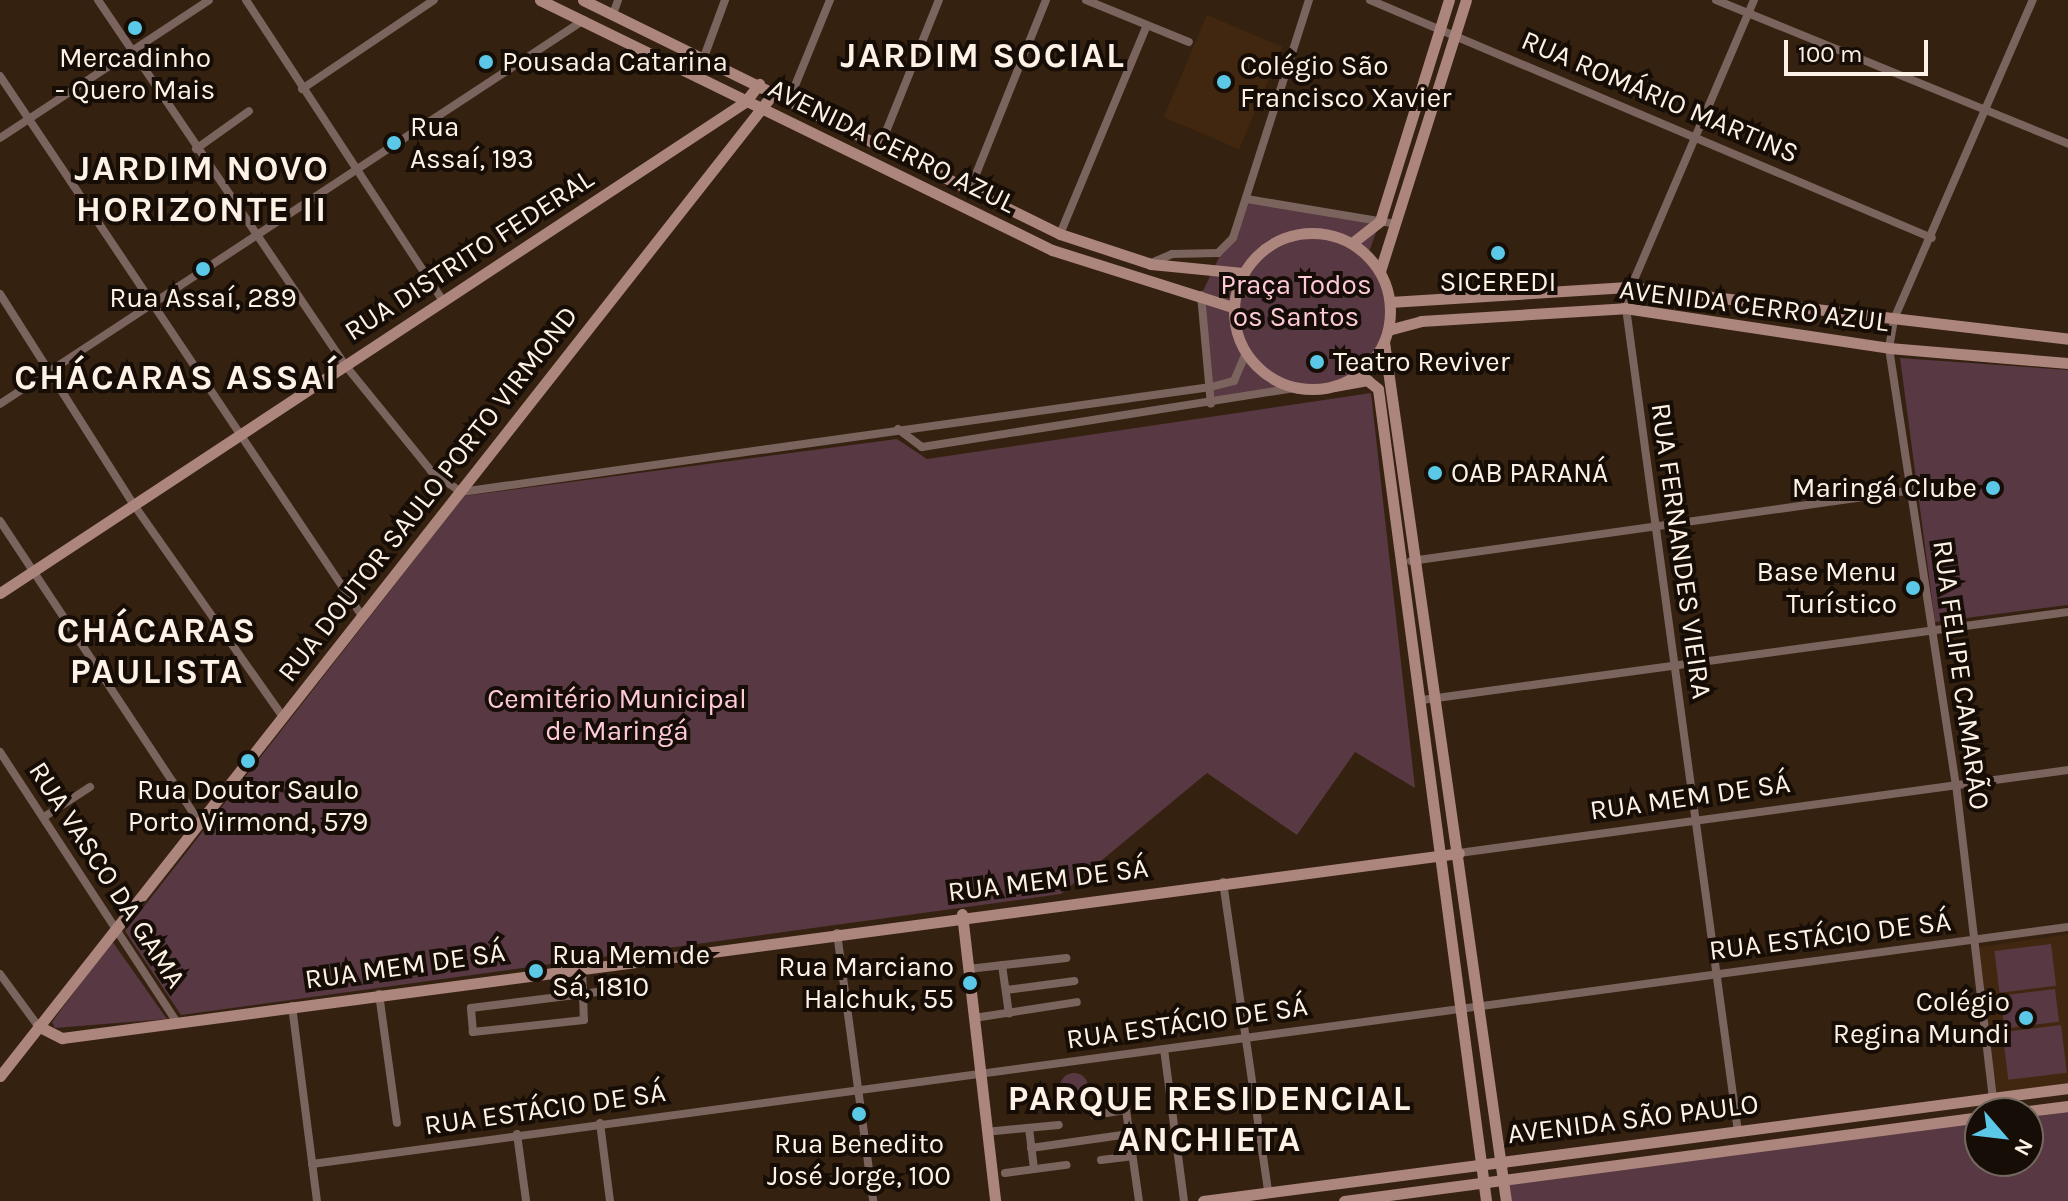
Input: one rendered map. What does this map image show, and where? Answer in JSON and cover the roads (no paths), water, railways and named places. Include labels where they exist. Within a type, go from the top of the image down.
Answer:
[{"type":"main road","name":"AVENIDA CERRO AZUL","points":[[540,0],[1052,250],[1233,307]]},
{"type":"main road","name":"AVENIDA CERRO AZUL","points":[[583,0],[790,98],[1060,234],[1151,264],[1243,273]]},
{"type":"main road","points":[[1352,243],[1380,221],[1449,0]]},
{"type":"main road","points":[[1380,271],[1466,0]]},
{"type":"main road","points":[[609,32],[644,42],[653,33]]},
{"type":"main road","name":"RUA DISTRITO FEDERAL","points":[[0,593],[745,102],[759,84]]},
{"type":"main road","name":"RUA DOUTOR SAULO PORTO VIRMOND","points":[[0,1076],[775,91]]},
{"type":"main road","points":[[1486,1201],[1464,1006],[1422,700],[1399,563],[1378,389],[1367,380],[1294,388],[1246,353],[1233,307],[1243,273],[1291,235],[1352,243],[1380,271],[1390,302],[1386,336],[1506,1201]]},
{"type":"main road","points":[[1096,263],[1101,248]]},
{"type":"main road","name":"AVENIDA CERRO AZUL","points":[[1390,302],[1628,287],[2068,339]]},
{"type":"main road","name":"AVENIDA CERRO AZUL","points":[[1386,336],[1421,321],[1625,308],[1889,348],[2068,363]]},
{"type":"main road","points":[[1334,386],[1364,369],[1386,336]]},
{"type":"main road","name":"RUA MEM DE SÁ","points":[[38,1026],[62,1038],[962,914],[1459,853]]},
{"type":"main road","points":[[962,914],[995,1201]]},
{"type":"main road","name":"AVENIDA SÃO PAULO","points":[[2007,1097],[2068,1088]]},
{"type":"main road","name":"AVENIDA SÃO PAULO","points":[[1203,1201],[1480,1161],[1738,1132],[1964,1102]]},
{"type":"main road","points":[[2044,1109],[2068,1106]]},
{"type":"main road","points":[[1864,1130],[1868,1118],[1901,1108]]},
{"type":"main road","points":[[1820,1137],[1844,1128],[1855,1114]]},
{"type":"main road","name":"AVENIDA SÃO PAULO","points":[[1344,1201],[1964,1119]]},
{"type":"street","points":[[98,0],[254,235],[345,365],[431,471],[461,492],[1211,387],[1234,381],[1246,353]]},
{"type":"street","points":[[0,138],[209,0]]},
{"type":"street","points":[[246,0],[442,300]]},
{"type":"street","points":[[302,89],[434,0]]},
{"type":"street","points":[[613,14],[618,0]]},
{"type":"street","points":[[704,57],[725,0]]},
{"type":"street","points":[[790,98],[830,0]]},
{"type":"street","points":[[881,144],[939,0]]},
{"type":"street","points":[[970,189],[1046,0]]},
{"type":"street","points":[[1151,264],[1172,254],[1218,253],[1233,238],[1309,0]]},
{"type":"street","name":"RUA ROMÁRIO MARTINS","points":[[1370,0],[1455,33],[1932,238]]},
{"type":"street","points":[[1716,0],[1984,114],[2068,144]]},
{"type":"street","name":"RUA FERNANDES VIEIRA","points":[[1738,1132],[1699,820],[1653,529],[1625,308],[1628,287],[1692,135],[1754,0]]},
{"type":"street","name":"RUA FELIPE CAMARÃO","points":[[1993,1097],[1956,786],[1889,348],[1894,319],[1932,238],[2033,0]]},
{"type":"street","points":[[1093,1],[1189,42]]},
{"type":"street","points":[[0,404],[584,20]]},
{"type":"street","points":[[1060,234],[1147,25]]},
{"type":"street","points":[[0,76],[362,616]]},
{"type":"street","points":[[196,149],[249,111]]},
{"type":"street","points":[[1247,199],[1396,224]]},
{"type":"street","points":[[0,294],[134,505],[283,717]]},
{"type":"street","points":[[1201,295],[1211,404]]},
{"type":"street","points":[[898,429],[922,447],[1211,404],[1294,388]]},
{"type":"street","points":[[1399,563],[1913,490]]},
{"type":"street","points":[[0,521],[199,822]]},
{"type":"street","points":[[1422,700],[2068,612]]},
{"type":"street","name":"RUA VASCO DA GAMA","points":[[0,752],[177,1023]]},
{"type":"street","name":"RUA MEM DE SÁ","points":[[1459,853],[2068,770]]},
{"type":"street","points":[[44,817],[90,787]]},
{"type":"street","points":[[1223,882],[1268,1192]]},
{"type":"street","name":"RUA ESTÁCIO DE SÁ","points":[[312,1164],[1464,1006],[2068,927]]},
{"type":"street","points":[[837,932],[873,1201]]},
{"type":"street","points":[[968,969],[1066,958]]},
{"type":"street","points":[[1002,965],[1009,1014]]},
{"type":"street","points":[[582,966],[583,994],[584,1020],[473,1032],[471,1008],[583,994],[613,990]]},
{"type":"street","points":[[0,974],[38,1026]]},
{"type":"street","points":[[1006,990],[1074,981]]},
{"type":"street","points":[[379,994],[397,1123]]},
{"type":"street","points":[[974,1018],[1077,1002]]},
{"type":"street","points":[[292,1006],[317,1201]]},
{"type":"street","points":[[1164,1049],[1184,1201]]},
{"type":"street","points":[[1094,1115],[1126,1110],[1139,1201]]},
{"type":"street","points":[[600,1123],[610,1201]]},
{"type":"street","points":[[995,1131],[1059,1125]]},
{"type":"street","points":[[1029,1128],[1034,1169]]},
{"type":"street","points":[[517,1134],[526,1201]]},
{"type":"street","points":[[1031,1148],[1129,1134]]},
{"type":"street","points":[[1101,1160],[1132,1156]]},
{"type":"street","points":[[1005,1173],[1066,1165]]},
{"type":"place","name":"Mercadinho - Quero Mais","points":[[135,28]]},
{"type":"place","name":"Pousada Catarina","points":[[486,62]]},
{"type":"place","name":"Colégio São Francisco Xavier","points":[[1224,82]]},
{"type":"place","name":"Rua Assaí, 193","points":[[394,143]]},
{"type":"place","name":"SICEREDI","points":[[1498,253]]},
{"type":"place","name":"Rua Assaí, 289","points":[[203,269]]},
{"type":"place","name":"Teatro Reviver","points":[[1317,362]]},
{"type":"place","name":"OAB PARANÁ","points":[[1435,473]]},
{"type":"place","name":"Maringá Clube","points":[[1993,488]]},
{"type":"place","name":"Base Menu Turístico","points":[[1913,588]]},
{"type":"place","name":"Rua Doutor Saulo Porto Virmond, 579","points":[[248,761]]},
{"type":"place","name":"Rua Mem de Sá, 1810","points":[[536,971]]},
{"type":"place","name":"Rua Marciano Halchuk, 55","points":[[970,983]]},
{"type":"place","name":"Colégio Regina Mundi","points":[[2026,1018]]},
{"type":"place","name":"Rua Benedito José Jorge, 100","points":[[859,1114]]},
{"type":"district","name":"JARDIM SOCIAL","points":[[983,56]]},
{"type":"district","name":"JARDIM NOVO HORIZONTE II","points":[[202,188]]},
{"type":"district","name":"CHÁCARAS ASSAÍ","points":[[176,378]]},
{"type":"district","name":"CHÁCARAS PAULISTA","points":[[157,650]]},
{"type":"district","name":"PARQUE RESIDENCIAL ANCHIETA","points":[[1210,1118]]},
{"type":"park label","name":"Praça Todos os Santos","points":[[1296,301]]},
{"type":"park label","name":"Cemitério Municipal de Maringá","points":[[617,715]]}]
